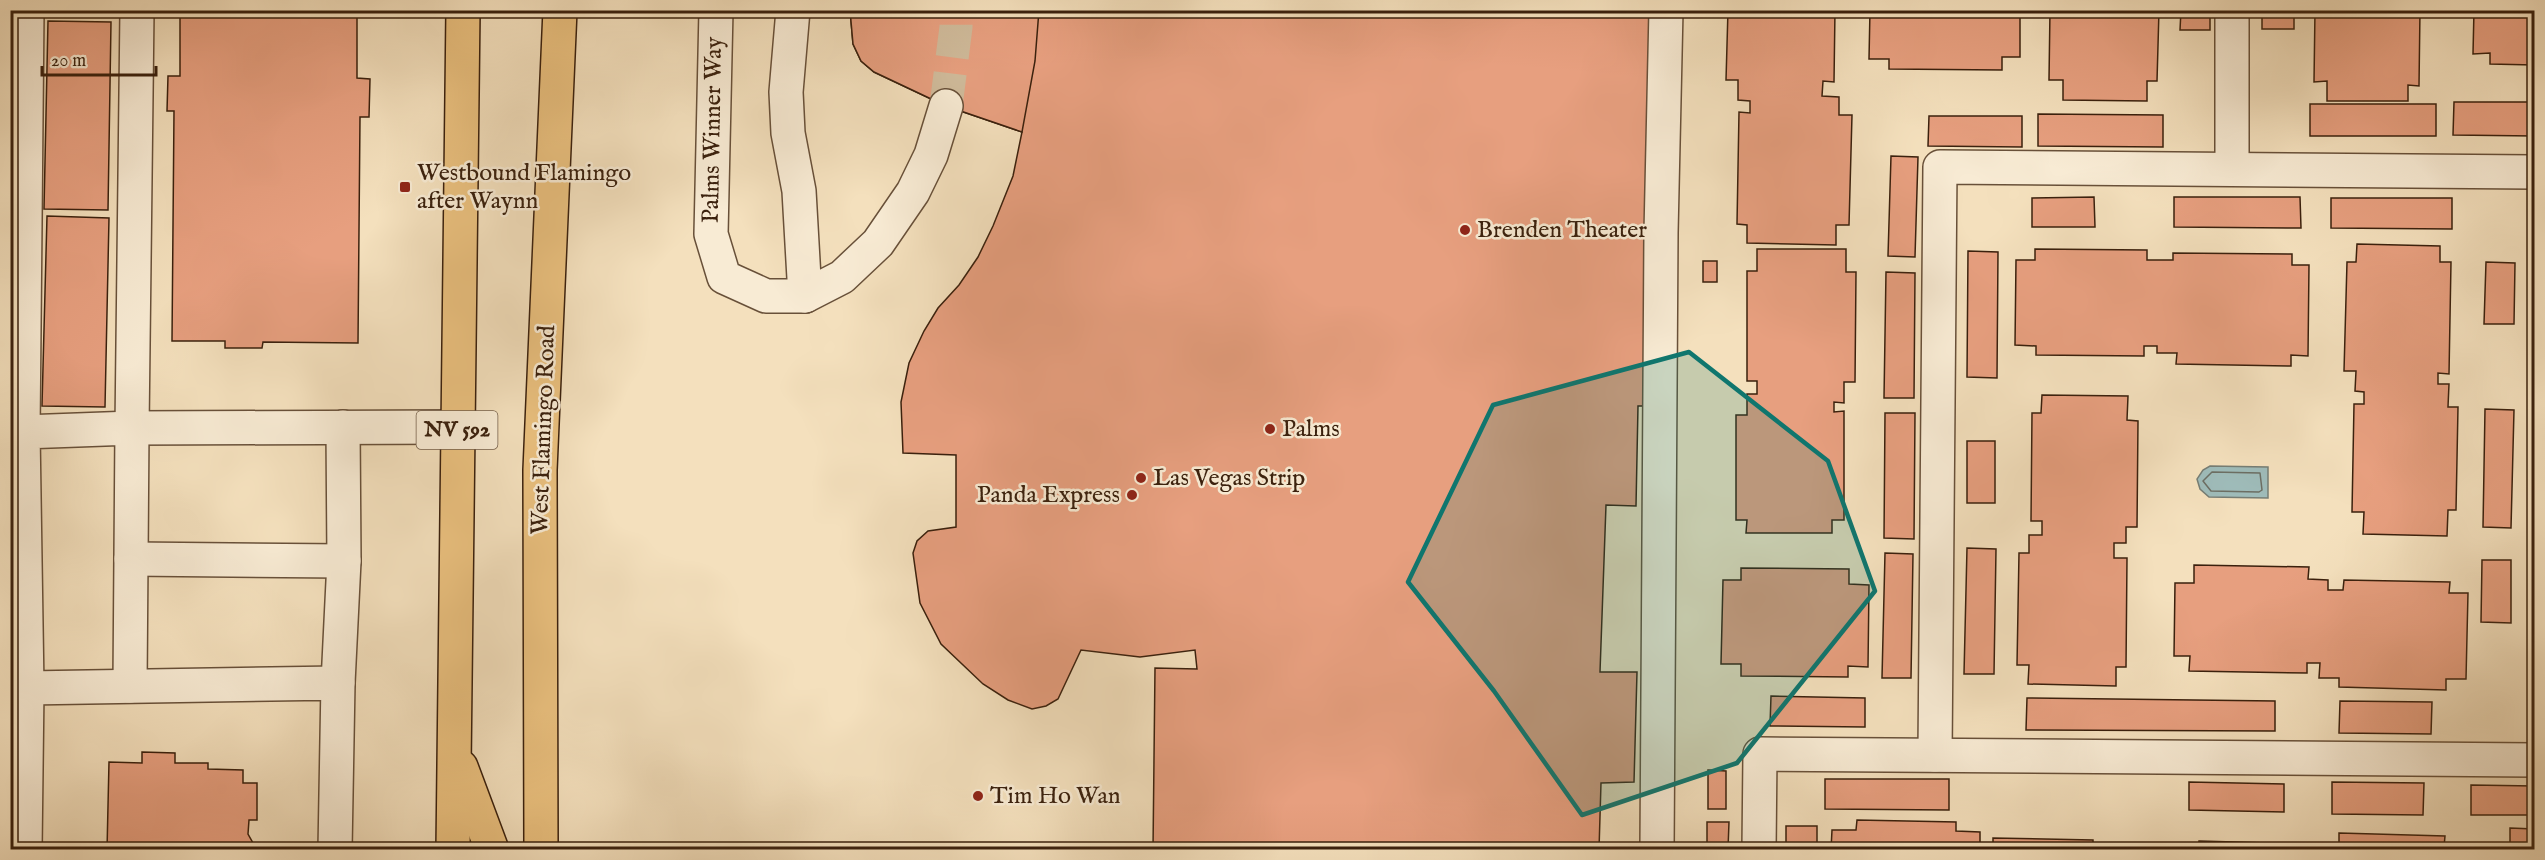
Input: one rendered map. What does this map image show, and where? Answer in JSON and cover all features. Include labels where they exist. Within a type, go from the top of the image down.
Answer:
[{"type":"main road","name":"NV 592","points":[[453,849],[463,10]]},
{"type":"main road","name":"West Flamingo Road","points":[[541,849],[540,470],[560,10]]},
{"type":"main road","points":[[454,748],[492,849]]},
{"type":"street","points":[[25,849],[27,688],[23,432],[27,10]]},
{"type":"street","points":[[130,686],[137,10]]},
{"type":"street","name":"Palms Winner Way","points":[[716,10],[711,234],[724,277],[766,296],[805,296],[842,277],[878,243],[913,192],[931,155],[946,106]]},
{"type":"street","points":[[793,10],[786,92],[788,133],[799,190],[805,296]]},
{"type":"street","points":[[1657,849],[1661,233],[1666,10]]},
{"type":"street","points":[[2232,10],[2232,169]]},
{"type":"street","points":[[1935,755],[1940,167],[2535,172]]},
{"type":"street","points":[[335,849],[338,683],[344,561],[343,427]]},
{"type":"street","points":[[23,432],[132,428],[458,427]]},
{"type":"street","points":[[131,559],[344,561]]},
{"type":"street","points":[[27,688],[338,683]]},
{"type":"street","points":[[1759,849],[1760,754],[2535,760]]},
{"type":"highlighted area","points":[[1689,352],[1828,461],[1875,591],[1737,763],[1582,815],[1494,691],[1408,582],[1493,405]]},
{"type":"water","points":[[2210,466],[2268,467],[2268,498],[2209,497],[2200,489],[2197,479],[2203,470]]},
{"type":"building","points":[[180,10],[357,10],[357,78],[370,79],[369,117],[360,117],[358,343],[263,342],[262,348],[225,348],[225,341],[172,341],[174,111],[167,111],[168,76],[180,76]]},
{"type":"building","name":"Palms","points":[[850,10],[1604,10],[1651,13],[1647,406],[1638,406],[1636,506],[1606,505],[1600,672],[1637,672],[1634,782],[1601,783],[1599,850],[1153,850],[1155,668],[1197,669],[1195,650],[1140,657],[1081,650],[1058,699],[1046,706],[1032,709],[1008,700],[983,684],[941,644],[920,603],[913,553],[917,541],[928,531],[956,527],[956,455],[903,453],[901,402],[909,363],[924,331],[938,308],[959,285],[978,257],[993,226],[1013,176],[1022,132],[946,106],[874,72],[861,61],[853,44]]},
{"type":"building","points":[[850,10],[1039,10],[1035,61],[1022,132],[946,106],[874,72],[861,61],[853,44]]},
{"type":"building","points":[[1728,10],[1835,10],[1834,82],[1823,81],[1822,96],[1839,97],[1839,115],[1852,115],[1849,225],[1836,225],[1836,245],[1747,243],[1747,225],[1737,224],[1739,112],[1750,113],[1750,101],[1738,100],[1738,80],[1726,80]]},
{"type":"building","points":[[1870,10],[2020,10],[2020,57],[2002,57],[2002,70],[1889,69],[1889,59],[1869,59]]},
{"type":"building","points":[[2050,10],[2159,10],[2157,81],[2147,81],[2147,101],[2063,100],[2063,80],[2049,80]]},
{"type":"building","points":[[2181,10],[2210,10],[2210,30],[2180,30]]},
{"type":"building","points":[[2262,10],[2294,10],[2294,29],[2262,29]]},
{"type":"building","points":[[2315,10],[2420,10],[2419,86],[2408,85],[2408,101],[2327,101],[2327,81],[2314,82]]},
{"type":"building","points":[[2474,10],[2534,10],[2534,65],[2490,64],[2490,53],[2473,54]]},
{"type":"building","points":[[48,21],[111,22],[108,210],[44,209]]},
{"type":"building","points":[[2454,102],[2534,102],[2534,136],[2453,135]]},
{"type":"building","points":[[2310,104],[2436,104],[2436,136],[2310,136]]},
{"type":"building","points":[[2038,114],[2163,115],[2163,147],[2038,146]]},
{"type":"building","points":[[1929,116],[2022,116],[2022,147],[1928,146]]},
{"type":"building","points":[[1891,156],[1918,157],[1915,257],[1888,256]]},
{"type":"building","points":[[2094,197],[2095,227],[2032,227],[2032,198]]},
{"type":"building","points":[[2174,197],[2300,197],[2301,228],[2174,227]]},
{"type":"building","points":[[2331,198],[2452,198],[2452,229],[2331,228]]},
{"type":"building","points":[[47,216],[109,218],[105,407],[42,406]]},
{"type":"building","points":[[2357,244],[2440,246],[2440,262],[2451,262],[2449,374],[2438,373],[2438,384],[2449,384],[2448,407],[2458,407],[2456,510],[2448,510],[2447,536],[2363,534],[2364,512],[2352,512],[2354,404],[2364,404],[2364,392],[2355,391],[2356,371],[2344,371],[2347,262],[2356,262]]},
{"type":"building","points":[[1757,249],[1846,249],[1846,272],[1856,272],[1855,382],[1844,382],[1844,403],[1834,402],[1834,412],[1844,411],[1844,520],[1832,520],[1832,533],[1746,533],[1747,520],[1736,520],[1736,415],[1747,415],[1747,394],[1757,394],[1757,381],[1747,381],[1747,271],[1757,271]]},
{"type":"building","points":[[2035,249],[2147,250],[2147,260],[2173,260],[2173,253],[2292,254],[2292,265],[2309,265],[2308,356],[2291,355],[2291,366],[2176,364],[2177,353],[2157,353],[2157,346],[2144,346],[2144,356],[2036,355],[2036,346],[2015,345],[2016,260],[2035,260]]},
{"type":"building","points":[[1968,251],[1998,252],[1997,378],[1967,377]]},
{"type":"building","points":[[1703,261],[1717,261],[1717,282],[1703,282]]},
{"type":"building","points":[[2486,262],[2515,263],[2514,324],[2484,324]]},
{"type":"building","points":[[1886,272],[1915,273],[1914,398],[1884,398]]},
{"type":"building","points":[[2042,395],[2128,396],[2127,420],[2138,421],[2137,527],[2126,527],[2126,543],[2114,543],[2114,558],[2127,558],[2126,667],[2116,667],[2116,686],[2028,684],[2029,665],[2017,665],[2019,553],[2029,553],[2029,535],[2042,535],[2042,521],[2031,521],[2032,413],[2041,413]]},
{"type":"building","points":[[2485,409],[2514,410],[2511,528],[2483,527]]},
{"type":"building","points":[[1885,413],[1915,413],[1914,539],[1884,538]]},
{"type":"building","points":[[1967,441],[1995,441],[1995,503],[1967,503]]},
{"type":"building","points":[[1967,548],[1996,549],[1994,674],[1964,674]]},
{"type":"building","points":[[1885,553],[1913,554],[1911,678],[1882,678]]},
{"type":"building","points":[[2482,560],[2511,560],[2511,623],[2481,622]]},
{"type":"building","points":[[2194,565],[2309,567],[2308,579],[2328,580],[2328,590],[2343,590],[2344,580],[2450,582],[2449,593],[2468,593],[2466,679],[2446,679],[2446,690],[2339,687],[2339,678],[2319,678],[2320,663],[2307,663],[2307,673],[2189,671],[2190,656],[2174,656],[2175,583],[2194,583]]},
{"type":"building","points":[[1741,568],[1849,569],[1849,584],[1869,585],[1868,667],[1848,666],[1848,677],[1741,676],[1741,664],[1721,664],[1723,580],[1741,580]]},
{"type":"building","points":[[1771,696],[1865,698],[1865,727],[1770,726]]},
{"type":"building","points":[[2027,698],[2275,701],[2275,731],[2026,730]]},
{"type":"building","points":[[2340,701],[2432,702],[2431,734],[2339,733]]},
{"type":"building","points":[[142,752],[175,753],[175,763],[208,763],[208,769],[243,770],[243,783],[257,783],[257,820],[249,820],[248,834],[257,850],[107,850],[109,762],[142,763]]},
{"type":"building","points":[[1708,770],[1726,771],[1726,809],[1708,809]]},
{"type":"building","points":[[1825,779],[1949,779],[1949,810],[1825,809]]},
{"type":"building","points":[[2189,782],[2284,784],[2284,812],[2189,810]]},
{"type":"building","points":[[2332,782],[2424,783],[2423,815],[2332,814]]},
{"type":"building","points":[[2471,785],[2534,786],[2534,815],[2471,815]]},
{"type":"building","points":[[1857,820],[1956,822],[1956,831],[1980,832],[1980,847],[1993,847],[1993,838],[2093,840],[2093,849],[2118,850],[1831,850],[1832,830],[1856,830]]},
{"type":"building","points":[[1707,822],[1729,822],[1728,849],[1707,848]]},
{"type":"building","points":[[1786,826],[1817,826],[1817,850],[1786,850]]},
{"type":"building","points":[[2510,828],[2534,829],[2534,850],[2510,850]]},
{"type":"building","points":[[2339,833],[2445,836],[2444,847],[2470,847],[2470,850],[2316,850],[2316,845],[2339,846]]},
{"type":"building","points":[[2199,841],[2304,844],[2303,850],[2198,850]]},
{"type":"tunnel","points":[[946,106],[956,10]]},
{"type":"place","name":"Westbound Flamingo after Waynn","points":[[405,187]]},
{"type":"place","name":"Brenden Theater","points":[[1465,230]]},
{"type":"place","name":"Palms","points":[[1270,429]]},
{"type":"place","name":"Las Vegas Strip","points":[[1141,478]]},
{"type":"place","name":"Panda Express","points":[[1132,495]]},
{"type":"place","name":"Tim Ho Wan","points":[[978,796]]}]
